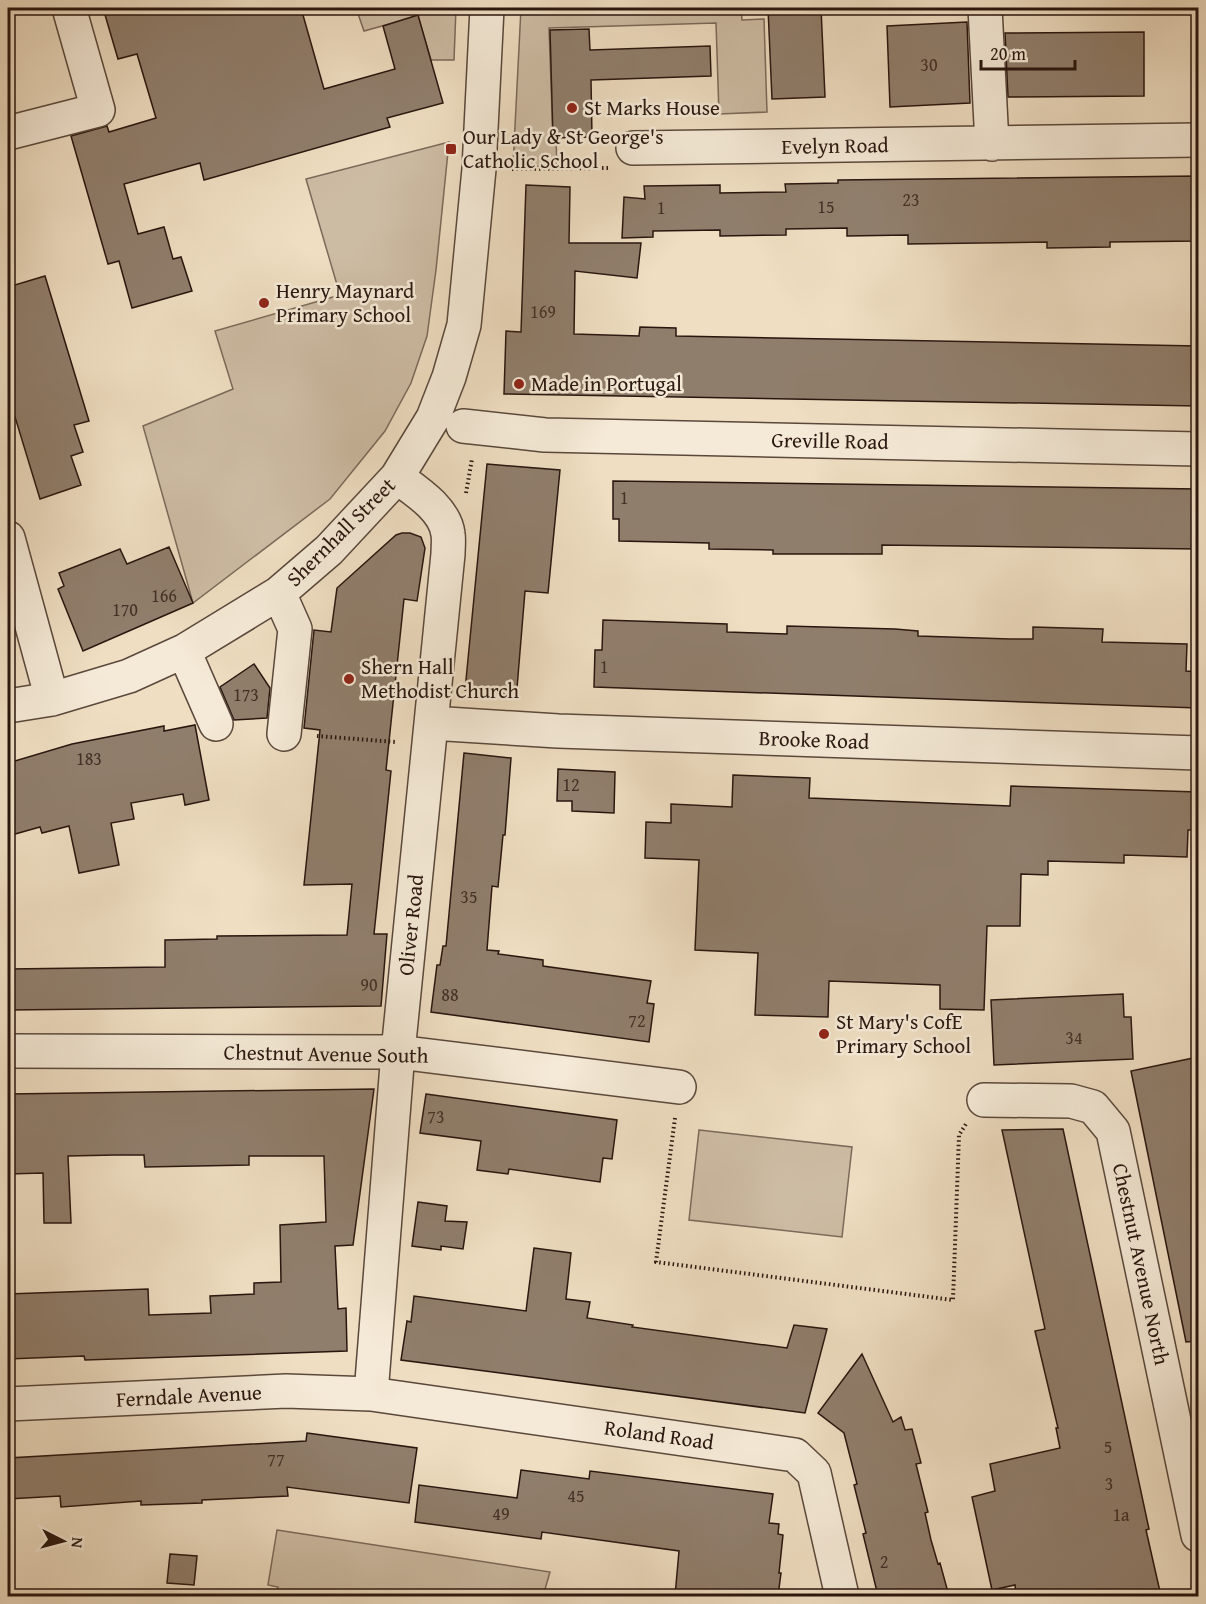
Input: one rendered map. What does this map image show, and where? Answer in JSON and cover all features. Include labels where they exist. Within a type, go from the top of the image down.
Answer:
[{"type":"street","points":[[8,134],[98,110],[69,8]]},
{"type":"street","name":"Shernhall Street","points":[[8,706],[52,699],[129,676],[184,651],[279,593],[329,550],[398,477],[433,418],[449,377],[464,325],[479,169],[487,8]]},
{"type":"street","points":[[985,8],[992,144]]},
{"type":"street","name":"Evelyn Road","points":[[633,148],[1198,140]]},
{"type":"street","name":"Greville Road","points":[[470,427],[545,435],[1198,449]]},
{"type":"street","name":"Oliver Road","points":[[371,1394],[398,1052],[448,554],[448,533],[441,517],[425,498],[398,477]]},
{"type":"street","points":[[8,538],[52,699]]},
{"type":"street","points":[[279,593],[295,629],[298,735]]},
{"type":"street","points":[[184,651],[216,724]]},
{"type":"street","name":"Brooke Road","points":[[430,734],[558,731],[1198,753]]},
{"type":"street","name":"Chestnut Avenue South","points":[[8,1051],[398,1052],[679,1088]]},
{"type":"street","name":"Chestnut Avenue North","points":[[984,1100],[1071,1101],[1092,1107],[1113,1131],[1198,1535]]},
{"type":"street","name":"Ferndale Avenue","points":[[8,1404],[286,1391],[371,1394]]},
{"type":"street","name":"Roland Road","points":[[371,1394],[795,1455],[814,1473],[842,1596]]},
{"type":"path","points":[[479,169],[608,169],[633,148]]},
{"type":"path","points":[[466,499],[470,427]]},
{"type":"path","points":[[298,735],[430,734]]},
{"type":"path","points":[[672,1146],[656,1262],[953,1300],[959,1135]]},
{"type":"shaded area","points":[[356,8],[456,8],[454,60],[431,60],[418,16],[364,31]]},
{"type":"shaded area","points":[[521,8],[741,8],[742,20],[764,19],[767,112],[719,114],[716,23],[549,28],[553,138],[556,139],[557,166],[513,166]]},
{"type":"shaded area","points":[[449,142],[427,336],[411,383],[385,431],[330,499],[193,603],[143,426],[233,389],[215,331],[340,295],[306,179]]},
{"type":"shaded area","points":[[699,1130],[852,1147],[842,1237],[689,1220]]},
{"type":"shaded area","points":[[277,1530],[550,1572],[543,1596],[325,1596],[314,1594],[314,1596],[276,1596],[278,1587],[268,1585]]},
{"type":"building","points":[[103,8],[301,8],[324,89],[395,69],[383,26],[418,15],[443,103],[387,118],[390,127],[204,180],[200,163],[124,184],[138,234],[164,227],[173,259],[181,257],[192,291],[132,308],[119,261],[108,264],[71,136],[107,126],[109,132],[156,118],[137,54],[118,59]]},
{"type":"building","points":[[768,8],[821,8],[825,97],[772,99]]},
{"type":"building","points":[[967,22],[970,103],[890,107],[887,26]]},
{"type":"building","name":"St Marks House","points":[[589,29],[590,50],[710,46],[711,76],[591,80],[592,137],[553,138],[550,30]]},
{"type":"building","points":[[1144,32],[1144,96],[1008,97],[1005,33]]},
{"type":"building","points":[[1198,176],[1198,241],[1110,242],[1110,247],[1047,248],[1047,242],[908,244],[908,235],[847,236],[847,228],[786,229],[786,235],[720,236],[720,230],[653,231],[653,237],[622,238],[624,197],[645,199],[644,186],[720,185],[720,193],[786,192],[785,184],[838,183],[838,180]]},
{"type":"building","points":[[526,185],[570,187],[569,243],[641,243],[637,278],[575,271],[574,334],[639,336],[640,327],[676,328],[676,336],[1198,346],[1198,406],[504,394],[506,331],[521,332]]},
{"type":"building","points":[[45,276],[89,421],[74,425],[83,452],[71,456],[81,485],[40,499],[8,394],[8,287]]},
{"type":"building","points":[[487,464],[560,470],[548,593],[525,591],[517,688],[513,687],[512,695],[465,690]]},
{"type":"building","points":[[613,481],[1198,489],[1198,549],[882,545],[882,554],[773,554],[773,550],[709,549],[709,543],[619,541],[619,519],[613,519]]},
{"type":"building","points":[[402,533],[421,537],[425,548],[417,601],[404,599],[386,770],[391,771],[374,934],[387,934],[381,1006],[8,1010],[8,969],[165,967],[165,940],[217,939],[217,936],[347,935],[352,884],[304,885],[320,730],[304,728],[314,630],[331,632],[337,588],[396,535]]},
{"type":"building","points":[[169,547],[193,603],[83,651],[58,589],[64,586],[59,573],[120,549],[127,564]]},
{"type":"building","points":[[603,620],[727,624],[727,632],[787,634],[787,626],[895,629],[918,631],[918,636],[1010,639],[1033,639],[1033,627],[1103,629],[1102,642],[1187,644],[1186,671],[1198,672],[1198,708],[594,687],[595,650],[602,650]]},
{"type":"building","points":[[254,664],[270,688],[267,718],[234,720],[220,687]]},
{"type":"building","points":[[195,725],[209,800],[185,805],[183,794],[131,803],[134,819],[111,823],[119,865],[79,873],[69,826],[42,833],[40,827],[8,836],[8,763],[72,744],[164,726],[164,731]]},
{"type":"building","points":[[464,753],[511,758],[505,835],[503,835],[498,887],[492,886],[487,950],[499,951],[498,954],[543,960],[543,966],[651,981],[647,1003],[654,1004],[649,1042],[431,1012],[437,965],[440,965],[443,946],[446,946]]},
{"type":"building","points":[[558,769],[615,772],[614,813],[572,811],[572,801],[557,801]]},
{"type":"building","points":[[733,775],[810,778],[809,798],[1010,806],[1011,786],[1198,792],[1198,830],[1188,830],[1187,857],[1124,855],[1124,863],[1048,861],[1048,875],[1021,874],[1020,926],[987,926],[984,1010],[940,1009],[940,985],[829,981],[828,1017],[755,1015],[758,953],[695,950],[699,860],[645,858],[646,822],[671,823],[671,804],[732,807]]},
{"type":"building","points":[[1123,994],[1124,1017],[1131,1017],[1133,1059],[994,1065],[991,1000]]},
{"type":"building","points":[[1198,1057],[1198,1341],[1186,1342],[1131,1071]]},
{"type":"building","points":[[374,1089],[353,1245],[335,1246],[338,1309],[346,1308],[347,1351],[85,1360],[84,1356],[8,1359],[8,1294],[148,1289],[149,1315],[211,1313],[210,1296],[254,1294],[254,1283],[281,1282],[280,1225],[326,1222],[324,1156],[249,1156],[249,1165],[145,1167],[144,1155],[115,1155],[68,1156],[71,1223],[44,1223],[43,1173],[8,1174],[8,1094]]},
{"type":"building","points":[[426,1094],[617,1120],[612,1159],[603,1158],[600,1182],[509,1169],[508,1174],[477,1170],[481,1141],[420,1133]]},
{"type":"building","points":[[1063,1129],[1149,1529],[1146,1530],[1161,1596],[1016,1596],[1015,1585],[992,1590],[972,1497],[995,1491],[990,1464],[1060,1448],[1056,1428],[1058,1428],[1035,1331],[1045,1329],[1002,1130]]},
{"type":"building","points":[[418,1202],[447,1206],[445,1221],[467,1222],[463,1249],[441,1246],[441,1250],[412,1246]]},
{"type":"building","points":[[534,1248],[571,1253],[566,1299],[590,1302],[587,1318],[633,1325],[632,1327],[787,1348],[794,1325],[827,1329],[805,1413],[401,1360],[407,1321],[411,1322],[414,1296],[526,1311]]},
{"type":"building","points":[[862,1354],[893,1422],[901,1417],[905,1430],[912,1429],[921,1463],[916,1464],[928,1512],[925,1513],[949,1596],[878,1596],[863,1534],[866,1533],[854,1485],[857,1484],[844,1433],[818,1413]]},
{"type":"building","points":[[307,1433],[417,1448],[409,1503],[287,1487],[288,1496],[202,1500],[202,1503],[141,1505],[141,1501],[61,1507],[60,1496],[8,1499],[8,1458],[306,1441]]},
{"type":"building","points":[[521,1470],[589,1479],[590,1471],[773,1494],[769,1523],[779,1524],[778,1534],[783,1535],[778,1596],[675,1596],[679,1551],[542,1532],[541,1539],[415,1522],[419,1485],[517,1498]]},
{"type":"building","points":[[170,1554],[197,1556],[194,1585],[167,1583]]},
{"type":"place","name":"St Marks House","points":[[572,108]]},
{"type":"place","name":"Our Lady & St George's Catholic School","points":[[451,149]]},
{"type":"place","name":"Henry Maynard Primary School","points":[[264,303]]},
{"type":"place","name":"Made in Portugal","points":[[519,384]]},
{"type":"place","name":"Shern Hall Methodist Church","points":[[349,679]]},
{"type":"place","name":"St Mary's CofE Primary School","points":[[824,1034]]}]
